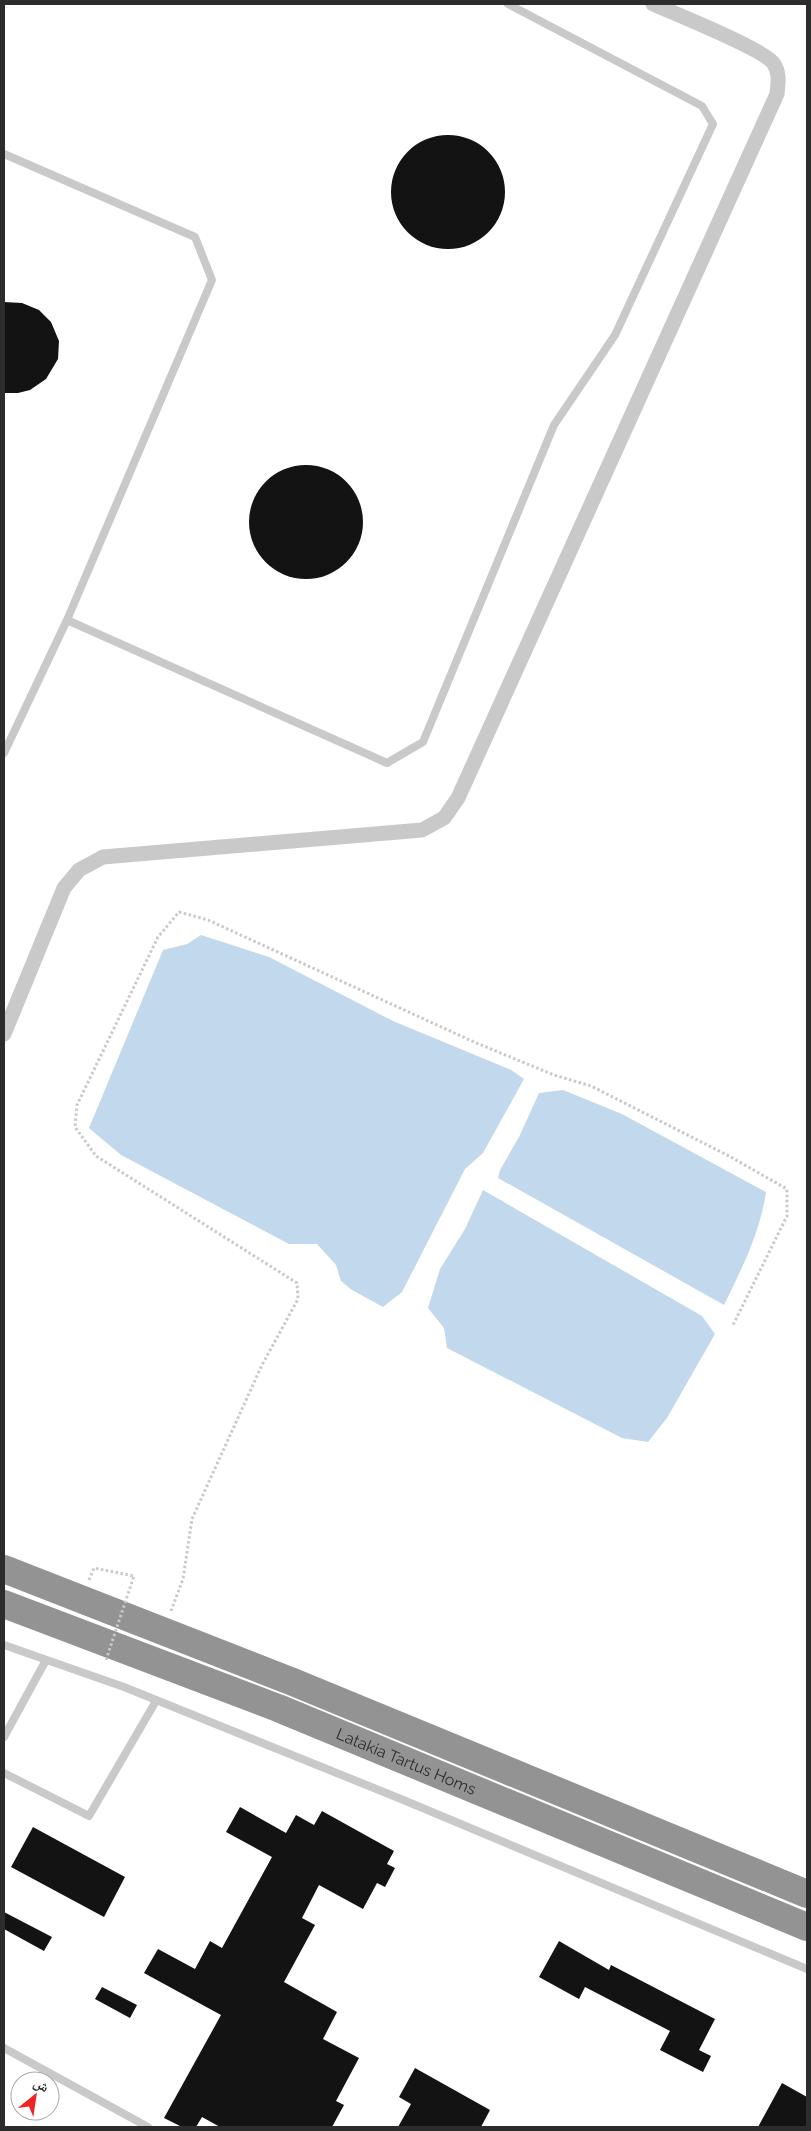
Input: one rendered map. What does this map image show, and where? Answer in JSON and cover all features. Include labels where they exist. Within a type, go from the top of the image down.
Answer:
[{"type":"highway","points":[[4,1569],[293,1682],[807,1894]]},
{"type":"highway","name":"Latakia Tartus Homs","points":[[4,1604],[278,1708],[807,1927]]},
{"type":"street","points":[[4,1034],[64,888],[79,870],[103,857],[422,830],[444,818],[458,798],[778,94],[779,75],[774,62],[744,45],[653,4]]},
{"type":"lane","points":[[67,620],[387,764],[423,742],[554,425],[615,335],[712,124],[702,106],[508,4]]},
{"type":"lane","points":[[4,154],[195,237],[212,280],[67,620],[4,753]]},
{"type":"lane","points":[[4,1645],[156,1701],[401,1799],[807,1969]]},
{"type":"lane","points":[[4,1737],[46,1660]]},
{"type":"lane","points":[[4,1772],[89,1816],[156,1701]]},
{"type":"lane","points":[[4,2048],[148,2127]]},
{"type":"path","points":[[164,1631],[183,1579],[192,1519],[262,1365],[298,1299],[298,1284],[96,1156],[74,1127],[77,1105],[158,937],[179,912],[208,920],[519,1062],[591,1086],[729,1156],[786,1189],[788,1216],[733,1325]]},
{"type":"path","points":[[94,1568],[134,1576],[106,1660]]},
{"type":"water","points":[[201,935],[269,957],[393,1021],[511,1070],[524,1079],[483,1153],[465,1169],[402,1292],[383,1307],[352,1290],[341,1281],[336,1265],[317,1244],[289,1244],[121,1155],[89,1128],[163,950],[187,944]]},
{"type":"water","points":[[563,1090],[622,1114],[766,1192],[755,1236],[724,1305],[498,1178],[500,1170],[519,1137],[539,1093]]},
{"type":"water","points":[[483,1190],[702,1316],[715,1334],[667,1418],[648,1442],[622,1438],[447,1348],[444,1328],[428,1308],[440,1269],[465,1229]]},
{"type":"building","points":[[448,135],[470,140],[488,152],[500,170],[505,192],[500,214],[488,232],[470,244],[448,249],[426,244],[408,232],[396,214],[391,192],[396,170],[408,152],[426,140]]},
{"type":"building","points":[[4,302],[22,303],[39,310],[51,322],[59,341],[58,359],[46,379],[30,390],[18,393],[4,393]]},
{"type":"building","points":[[306,465],[328,470],[346,482],[358,500],[363,522],[358,544],[346,562],[328,574],[306,579],[284,574],[266,562],[254,544],[249,522],[254,500],[266,482],[284,470]]},
{"type":"building","points":[[240,1807],[286,1833],[296,1815],[314,1825],[322,1811],[394,1851],[387,1864],[395,1868],[385,1887],[377,1883],[363,1909],[319,1885],[302,1918],[315,1925],[284,1982],[337,2012],[323,2039],[359,2058],[336,2101],[344,2105],[332,2127],[220,2127],[202,2117],[196,2127],[182,2127],[164,2118],[221,2015],[144,1973],[158,1949],[195,1969],[210,1941],[222,1948],[272,1857],[226,1832]]},
{"type":"building","points":[[33,1827],[125,1877],[104,1917],[11,1867]]},
{"type":"building","points":[[4,1912],[52,1937],[44,1951],[4,1929]]},
{"type":"building","points":[[559,1941],[609,1970],[611,1965],[715,2019],[699,2050],[711,2056],[703,2072],[660,2050],[670,2031],[585,1987],[579,1999],[539,1977]]},
{"type":"building","points":[[102,1987],[137,2005],[130,2018],[95,1999]]},
{"type":"building","points":[[415,2068],[490,2110],[481,2127],[398,2127],[411,2104],[399,2097]]},
{"type":"building","points":[[782,2083],[807,2097],[807,2127],[758,2127]]}]
